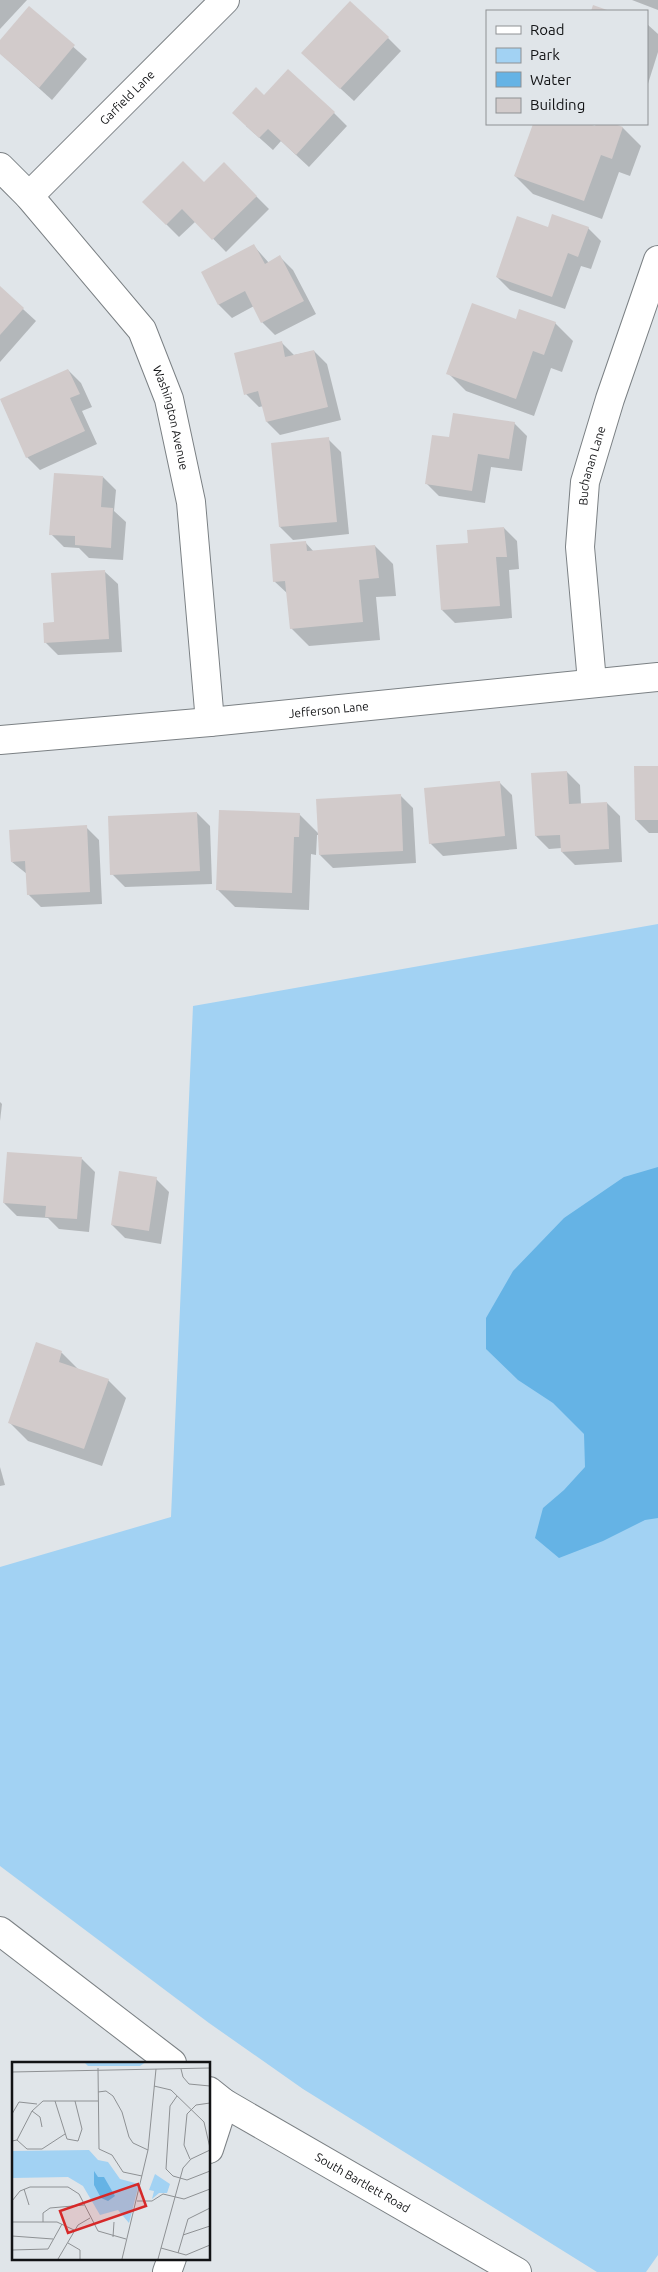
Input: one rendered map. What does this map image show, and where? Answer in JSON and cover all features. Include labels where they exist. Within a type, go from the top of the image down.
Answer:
[{"type":"street","name":"Garfield Lane","points":[[29,196],[225,0]]},
{"type":"street","name":"Washington Avenue","points":[[0,167],[29,196],[142,330],[169,399],[192,502],[210,722]]},
{"type":"street","name":"Buchanan Lane","points":[[592,682],[580,547],[585,482],[610,398],[658,260]]},
{"type":"street","name":"Jefferson Lane","points":[[0,740],[210,722],[592,682],[658,677]]},
{"type":"street","points":[[0,1931],[171,2062]]},
{"type":"street","points":[[210,2142],[216,2097]]},
{"type":"street","name":"South Bartlett Road","points":[[216,2097],[517,2272]]},
{"type":"street","points":[[167,2272],[171,2260]]},
{"type":"green space","points":[[658,924],[658,2255],[646,2272],[597,2272],[303,2089],[209,2023],[0,1866],[0,1567],[171,1517],[193,1006]]},
{"type":"water","points":[[658,1167],[658,1518],[645,1520],[603,1541],[559,1558],[535,1538],[543,1508],[564,1490],[585,1467],[584,1434],[553,1403],[518,1380],[486,1349],[486,1318],[513,1271],[564,1218],[624,1177]]},
{"type":"building","points":[[350,1],[389,37],[340,89],[301,53]]},
{"type":"building","points":[[593,5],[607,10],[591,10]]},
{"type":"building","points":[[29,6],[75,45],[39,88],[0,54],[0,40]]},
{"type":"building","points":[[288,69],[335,112],[296,155],[268,129],[259,138],[232,113],[256,87],[264,95]]},
{"type":"building","points":[[533,125],[618,125],[623,127],[612,159],[601,155],[584,201],[514,176]]},
{"type":"building","points":[[183,161],[204,182],[224,162],[257,196],[212,240],[182,209],[166,225],[142,202]]},
{"type":"building","points":[[552,214],[589,227],[578,257],[568,253],[552,297],[496,277],[517,216],[548,227]]},
{"type":"building","points":[[254,244],[265,264],[280,255],[304,301],[261,323],[245,291],[218,305],[201,272]]},
{"type":"building","points":[[0,286],[24,308],[0,335]]},
{"type":"building","points":[[472,303],[516,319],[519,309],[556,322],[544,355],[533,351],[516,399],[446,374]]},
{"type":"building","points":[[282,341],[285,357],[314,350],[328,407],[266,422],[258,391],[244,395],[234,353]]},
{"type":"building","points":[[68,369],[80,394],[70,398],[85,431],[26,458],[0,399]]},
{"type":"building","points":[[453,413],[515,422],[509,459],[478,454],[472,491],[425,484],[432,435],[449,437]]},
{"type":"building","points":[[329,437],[337,522],[279,527],[271,443]]},
{"type":"building","points":[[54,473],[103,476],[101,507],[113,508],[111,548],[75,545],[75,536],[49,535]]},
{"type":"building","points":[[504,527],[507,557],[496,557],[500,606],[441,610],[436,545],[468,543],[467,530]]},
{"type":"building","points":[[306,541],[307,551],[375,545],[379,578],[359,580],[363,622],[290,629],[285,581],[273,582],[270,544]]},
{"type":"building","points":[[105,570],[109,639],[44,643],[43,623],[54,622],[51,573]]},
{"type":"building","points":[[634,766],[658,766],[658,820],[635,820]]},
{"type":"building","points":[[567,771],[569,804],[607,802],[609,849],[561,852],[560,835],[535,836],[531,773]]},
{"type":"building","points":[[500,781],[505,836],[429,844],[424,788]]},
{"type":"building","points":[[401,794],[403,851],[319,855],[316,799]]},
{"type":"building","points":[[219,810],[300,813],[299,837],[294,837],[292,893],[216,890]]},
{"type":"building","points":[[197,812],[200,871],[110,875],[108,816]]},
{"type":"building","points":[[87,825],[90,892],[27,895],[25,861],[11,862],[9,830]]},
{"type":"building","points":[[7,1152],[82,1157],[77,1219],[45,1217],[46,1206],[3,1203]]},
{"type":"building","points":[[119,1171],[157,1177],[149,1231],[111,1225]]},
{"type":"building","points":[[36,1342],[62,1351],[59,1362],[109,1379],[84,1449],[8,1423]]}]
